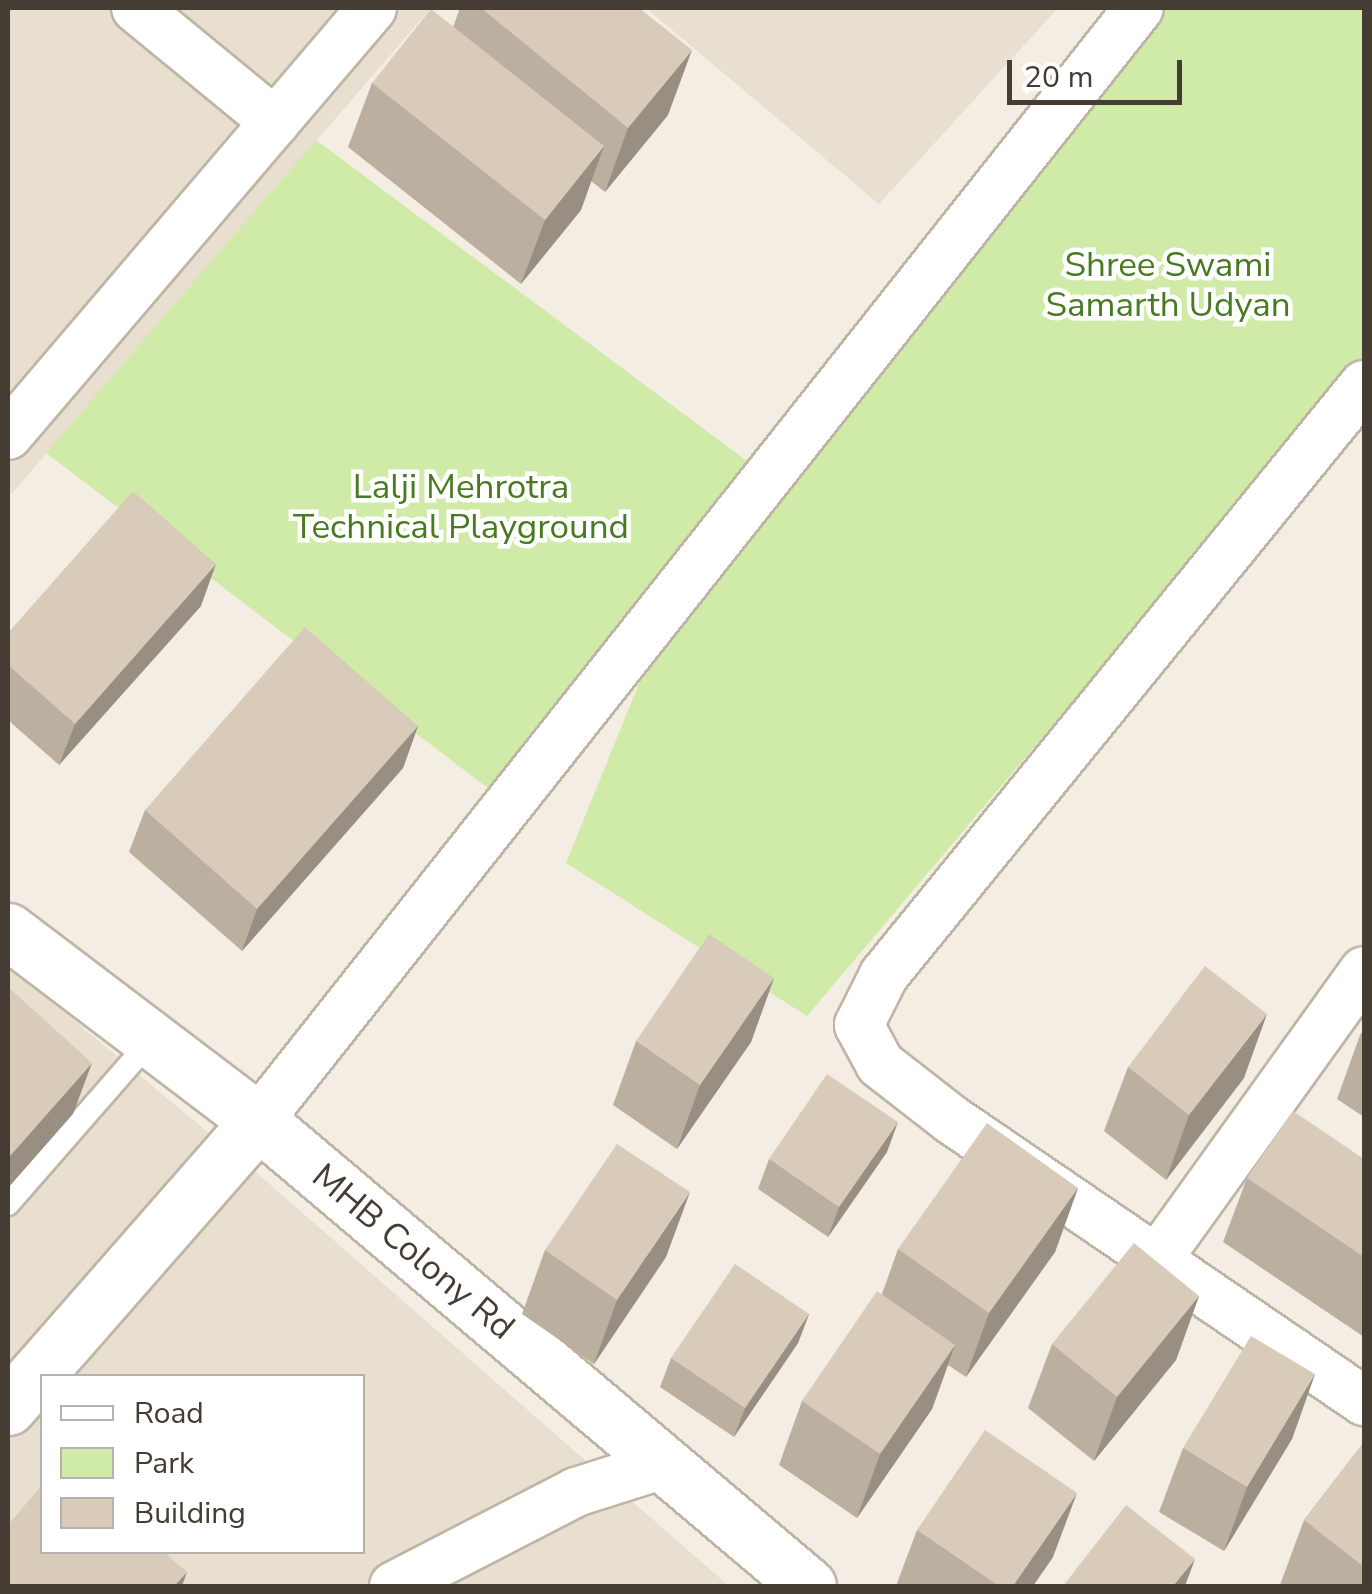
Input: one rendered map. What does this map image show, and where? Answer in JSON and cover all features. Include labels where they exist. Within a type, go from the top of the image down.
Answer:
[{"type":"street","points":[[136,8],[275,122]]},
{"type":"street","points":[[8,436],[372,8]]},
{"type":"street","points":[[8,1407],[258,1121],[1138,8]]},
{"type":"street","points":[[1364,385],[864,1005],[862,1041],[880,1064],[1155,1262],[1364,1401]]},
{"type":"street","name":"MHB Colony Rd","points":[[8,931],[258,1121],[808,1586]]},
{"type":"street","points":[[1155,1262],[1364,972]]},
{"type":"street","points":[[394,1586],[576,1492],[664,1464]]},
{"type":"lane","points":[[8,1204],[84,1104],[152,1040]]},
{"type":"shaded area","points":[[8,8],[431,8],[8,498]]},
{"type":"shaded area","points":[[646,8],[1058,8],[879,204]]},
{"type":"shaded area","points":[[8,965],[265,1180],[729,1586],[8,1586]]},
{"type":"green space","name":"Shree Swami Samarth Udyan","points":[[1146,8],[1364,8],[1364,357],[807,1016],[566,863],[675,595],[509,804],[46,453],[316,140],[767,476]]},
{"type":"building","points":[[481,8],[639,8],[692,50],[628,128]]},
{"type":"building","points":[[431,9],[604,146],[545,220],[372,83]]},
{"type":"building","points":[[133,491],[216,564],[75,724],[8,665],[8,633]]},
{"type":"building","points":[[305,627],[418,726],[257,909],[145,810]]},
{"type":"building","points":[[709,934],[774,978],[700,1085],[636,1041]]},
{"type":"building","points":[[1205,966],[1267,1014],[1189,1115],[1128,1067]]},
{"type":"building","points":[[8,987],[92,1063],[8,1158]]},
{"type":"building","points":[[827,1074],[898,1122],[839,1207],[769,1159]]},
{"type":"building","points":[[1293,1111],[1364,1159],[1364,1257],[1247,1178]]},
{"type":"building","points":[[987,1123],[1078,1188],[989,1313],[898,1249]]},
{"type":"building","points":[[617,1144],[690,1192],[617,1300],[545,1250]]},
{"type":"building","points":[[1134,1243],[1199,1296],[1117,1397],[1052,1344]]},
{"type":"building","points":[[735,1264],[809,1314],[745,1408],[671,1358]]},
{"type":"building","points":[[877,1291],[955,1345],[880,1454],[802,1401]]},
{"type":"building","points":[[1251,1336],[1315,1374],[1247,1487],[1183,1448]]},
{"type":"building","points":[[985,1430],[1077,1493],[1013,1586],[999,1586],[917,1530]]},
{"type":"building","points":[[1364,1442],[1364,1567],[1304,1520]]},
{"type":"building","points":[[40,1487],[40,1554],[166,1554],[187,1572],[174,1586],[8,1586],[8,1525]]},
{"type":"building","points":[[1126,1505],[1195,1559],[1173,1586],[1063,1586]]},
{"type":"park label","name":"Lalji Mehrotra Technical Playground","points":[[461,507]]}]
